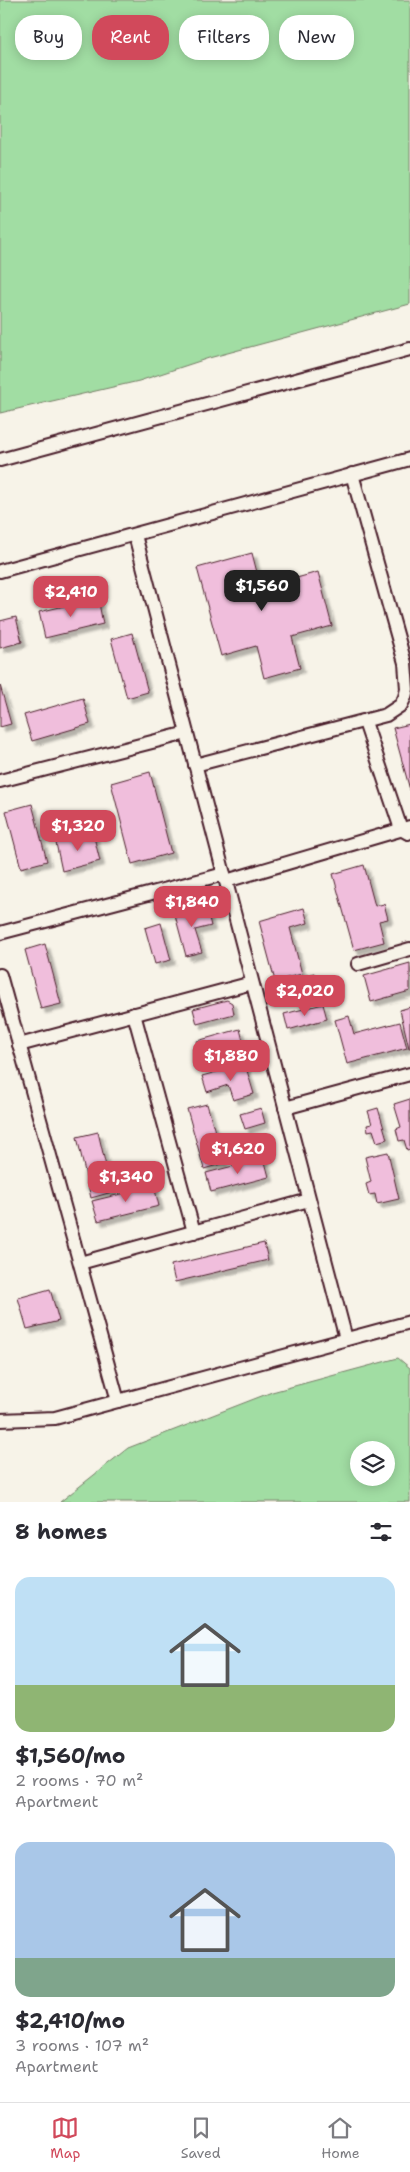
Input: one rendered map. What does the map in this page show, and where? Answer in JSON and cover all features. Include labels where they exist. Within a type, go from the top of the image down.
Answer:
[{"type":"lane","points":[[0,460],[410,349]]},
{"type":"lane","points":[[0,571],[410,459]]},
{"type":"lane","points":[[195,765],[365,722],[394,711],[405,698],[407,689],[405,663],[352,474]]},
{"type":"lane","points":[[135,535],[346,1339]]},
{"type":"lane","points":[[0,933],[407,830],[365,722]]},
{"type":"lane","points":[[0,781],[187,733]]},
{"type":"lane","points":[[358,964],[410,949]]},
{"type":"lane","points":[[0,976],[118,1400]]},
{"type":"lane","points":[[20,1045],[252,983]]},
{"type":"lane","points":[[134,1014],[194,1232]]},
{"type":"lane","points":[[285,1108],[410,1074]]},
{"type":"lane","points":[[80,1263],[309,1200]]},
{"type":"lane","points":[[0,1420],[55,1418],[410,1322]]},
{"type":"green space","points":[[0,0],[410,0],[410,304],[209,358],[139,381],[0,413]]},
{"type":"green space","points":[[398,1358],[410,1368],[410,1502],[60,1502],[128,1448],[272,1392]]},
{"type":"building","points":[[252,553],[261,588],[318,572],[332,626],[292,637],[300,668],[264,678],[256,646],[221,656],[197,568]]},
{"type":"building","points":[[98,598],[103,624],[45,638],[39,612]]},
{"type":"building","points":[[16,617],[22,642],[0,648],[0,621]]},
{"type":"building","points":[[132,633],[148,692],[127,698],[111,639]]},
{"type":"building","points":[[0,685],[11,724],[0,727]]},
{"type":"building","points":[[83,698],[90,724],[32,741],[24,715]]},
{"type":"building","points":[[410,724],[410,790],[393,728]]},
{"type":"building","points":[[150,772],[171,853],[132,864],[111,783]]},
{"type":"building","points":[[32,804],[47,861],[21,868],[6,811]]},
{"type":"building","points":[[93,833],[100,861],[62,871],[56,843]]},
{"type":"building","points":[[364,865],[375,906],[384,904],[388,919],[379,921],[384,942],[354,950],[333,874]]},
{"type":"building","points":[[206,906],[211,926],[195,930],[202,952],[186,956],[175,915]]},
{"type":"building","points":[[304,908],[308,923],[290,928],[302,974],[275,981],[259,921]]},
{"type":"building","points":[[161,923],[171,960],[155,964],[145,928]]},
{"type":"building","points":[[45,944],[61,1004],[41,1009],[25,950]]},
{"type":"building","points":[[410,963],[410,991],[371,1002],[364,976]]},
{"type":"building","points":[[314,973],[319,989],[280,999],[276,984]]},
{"type":"building","points":[[227,1000],[232,1003],[234,1014],[197,1024],[193,1009]]},
{"type":"building","points":[[323,1004],[327,1019],[288,1030],[284,1014]]},
{"type":"building","points":[[410,1007],[410,1048],[409,1048],[400,1010]]},
{"type":"building","points":[[349,1016],[354,1034],[400,1022],[407,1048],[347,1064],[335,1020]]},
{"type":"building","points":[[240,1029],[248,1061],[225,1067],[221,1051],[201,1057],[197,1041]]},
{"type":"building","points":[[245,1064],[254,1094],[233,1100],[228,1085],[207,1092],[202,1076]]},
{"type":"building","points":[[410,1099],[410,1149],[407,1150],[404,1140],[399,1141],[396,1129],[401,1127],[394,1104]]},
{"type":"building","points":[[207,1104],[224,1163],[204,1169],[187,1109]]},
{"type":"building","points":[[261,1108],[265,1123],[245,1129],[240,1114]]},
{"type":"building","points":[[378,1108],[387,1139],[377,1142],[373,1130],[368,1131],[367,1125],[372,1124],[368,1111]]},
{"type":"building","points":[[98,1132],[112,1192],[91,1198],[77,1137]]},
{"type":"building","points":[[388,1152],[399,1199],[377,1204],[375,1194],[369,1195],[366,1184],[371,1182],[365,1157]]},
{"type":"building","points":[[264,1158],[269,1177],[211,1192],[206,1173]]},
{"type":"building","points":[[154,1186],[159,1206],[98,1221],[92,1201]]},
{"type":"building","points":[[264,1243],[268,1260],[175,1282],[171,1265]]},
{"type":"building","points":[[50,1289],[59,1321],[27,1329],[18,1298]]}]
